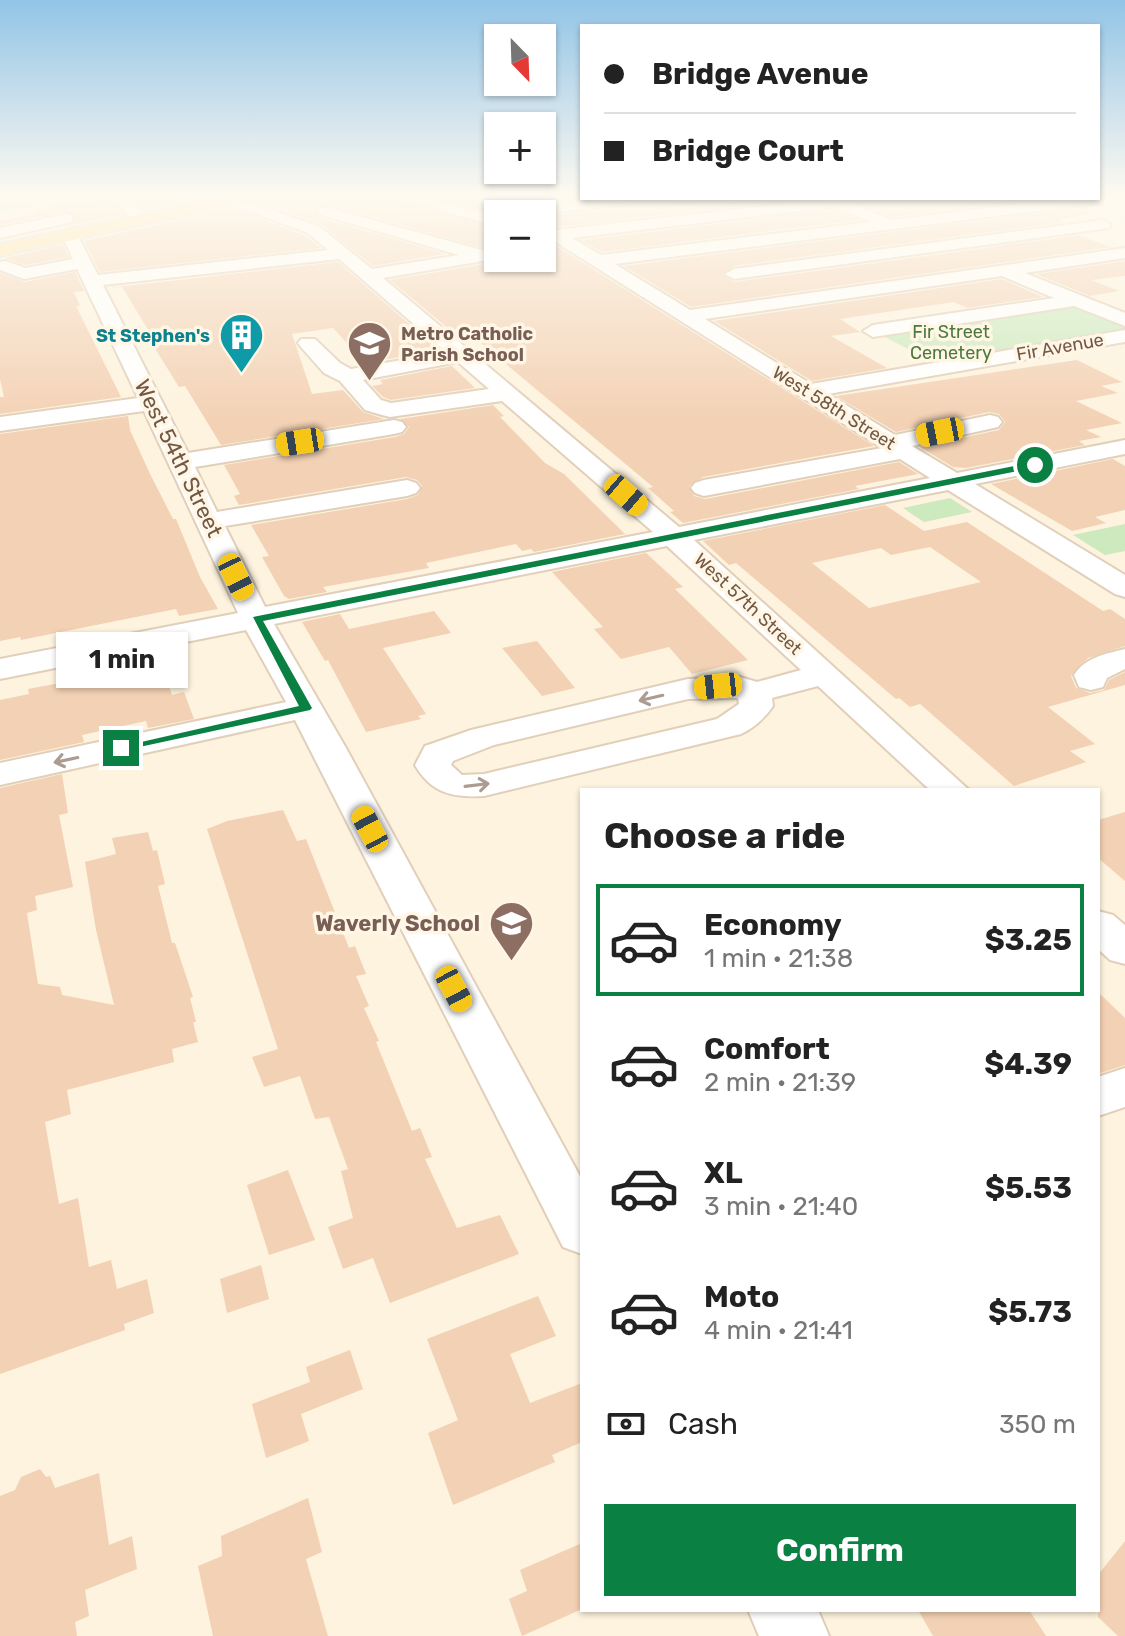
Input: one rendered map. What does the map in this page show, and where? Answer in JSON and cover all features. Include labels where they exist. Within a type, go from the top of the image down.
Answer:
[{"type":"street","name":"West 54th Street","points":[[91,272],[256,619],[580,1227]]},
{"type":"street","name":"West 57th Street","points":[[365,272],[673,535],[949,788]]},
{"type":"street","points":[[368,275],[384,272]]},
{"type":"street","name":"West 58th Street","points":[[616,272],[1125,588]]},
{"type":"street","points":[[731,272],[786,302]]},
{"type":"street","points":[[734,274],[746,272]]},
{"type":"street","points":[[687,316],[994,272]]},
{"type":"street","points":[[1007,272],[1125,320]]},
{"type":"street","points":[[859,324],[1111,295]]},
{"type":"street","points":[[810,298],[943,367]]},
{"type":"street","name":"Fir Avenue","points":[[806,391],[1125,336]]},
{"type":"street","points":[[308,343],[332,368],[348,376],[373,405],[390,410],[509,393]]},
{"type":"street","points":[[348,376],[464,355]]},
{"type":"street","points":[[0,424],[152,403]]},
{"type":"street","points":[[704,488],[897,447],[990,422]]},
{"type":"street","points":[[180,462],[394,427]]},
{"type":"street","points":[[0,669],[1125,447]]},
{"type":"street","points":[[209,521],[407,488]]},
{"type":"street","points":[[1091,567],[1125,559]]},
{"type":"street","points":[[1091,680],[1090,675],[1106,664],[1125,659]]},
{"type":"street","points":[[754,693],[756,706],[744,719],[729,727],[484,785],[458,787],[440,779],[433,765],[438,754],[483,737],[688,689],[740,687],[754,693],[824,674]]},
{"type":"street","points":[[0,774],[306,708]]},
{"type":"street","points":[[1100,927],[1125,949]]},
{"type":"street","points":[[1100,1096],[1125,1087]]},
{"type":"street","points":[[783,1612],[795,1636]]},
{"type":"green space","name":"Fir Street Cemetery","points":[[1076,300],[1125,320],[1125,336],[943,367],[873,331]]},
{"type":"green space","points":[[950,498],[972,512],[924,522],[903,508]]},
{"type":"green space","points":[[1125,524],[1125,551],[1105,555],[1073,535]]},
{"type":"building","points":[[75,272],[84,291],[74,292],[80,306],[76,306],[121,397],[0,414],[0,397],[4,397],[0,379],[0,273],[25,282]]},
{"type":"building","points":[[246,272],[350,272],[439,350],[365,363],[333,328],[292,334],[312,394],[343,390],[363,412],[384,419],[221,445],[185,386],[179,387],[122,287],[108,288]]},
{"type":"building","points":[[435,272],[598,272],[874,446],[703,477],[689,486],[694,496],[705,499],[899,462],[918,474],[855,486],[859,489],[683,523],[648,488],[653,487],[469,333],[462,340],[390,280]]},
{"type":"building","points":[[634,272],[726,272],[722,275],[734,282],[805,272],[934,272],[691,307]]},
{"type":"building","points":[[1125,272],[1125,276],[1091,280],[1119,291],[1090,296],[1036,274]]},
{"type":"building","points":[[1002,279],[1043,297],[967,308],[954,302],[840,319],[860,332],[831,336],[887,368],[812,381],[714,321]]},
{"type":"building","points":[[1077,360],[1122,382],[1101,386],[1118,393],[1076,401],[1122,423],[1086,430],[1101,437],[1079,441],[1085,445],[966,468],[953,467],[920,447],[999,430],[1005,422],[999,414],[989,412],[896,432],[836,396]]},
{"type":"building","points":[[452,366],[475,388],[391,400],[372,386],[383,384],[380,380]]},
{"type":"building","points":[[493,405],[504,416],[500,417],[545,463],[564,474],[625,534],[534,552],[531,549],[522,551],[516,544],[426,563],[429,568],[323,587],[327,592],[289,599],[284,596],[262,557],[269,556],[251,525],[407,499],[418,495],[422,486],[417,480],[406,477],[239,505],[234,496],[240,494],[224,465],[395,437],[404,434],[409,427],[400,419]]},
{"type":"building","points":[[128,416],[130,430],[150,474],[173,519],[176,519],[200,577],[218,609],[179,616],[176,609],[21,640],[20,637],[0,641],[0,434]]},
{"type":"building","points":[[1113,459],[1125,466],[1125,510],[1095,517],[1106,523],[1072,531],[991,484]]},
{"type":"building","points":[[885,505],[924,531],[967,522],[1103,611],[1110,609],[1125,619],[1125,646],[1088,658],[1071,676],[1076,688],[1090,693],[1104,690],[1109,680],[1125,672],[1125,685],[1048,707],[1095,744],[1070,751],[1086,762],[1014,786],[920,704],[910,707],[896,699],[736,563],[729,565],[703,541]],"holes":[[[930,547],[981,582],[869,608],[812,563],[881,548],[891,555]]]},
{"type":"building","points":[[646,553],[683,587],[675,589],[748,660],[692,674],[669,647],[621,659],[594,629],[603,627],[552,572]]},
{"type":"building","points":[[434,611],[451,633],[383,648],[426,714],[418,716],[421,719],[366,732],[328,660],[325,661],[302,622],[340,614],[349,629]]},
{"type":"building","points":[[537,641],[575,688],[542,696],[502,648]]},
{"type":"building","points":[[161,664],[172,695],[184,692],[194,719],[148,728],[146,721],[82,735],[84,742],[0,760],[0,700],[29,694],[28,689]]},
{"type":"building","points":[[62,774],[68,813],[59,815],[73,887],[35,896],[37,910],[27,913],[38,984],[60,987],[62,995],[114,1005],[96,930],[85,862],[116,854],[112,838],[148,832],[153,851],[157,850],[165,884],[158,886],[172,943],[175,943],[193,997],[190,998],[198,1042],[172,1049],[174,1062],[67,1090],[71,1114],[45,1122],[59,1204],[78,1198],[89,1267],[111,1260],[117,1289],[147,1279],[154,1313],[124,1324],[125,1330],[0,1374],[0,788]]},
{"type":"building","points":[[283,810],[297,841],[306,839],[349,948],[355,946],[366,974],[356,976],[369,1006],[364,1008],[379,1041],[376,1042],[412,1131],[420,1128],[432,1157],[425,1159],[457,1228],[500,1215],[519,1254],[390,1303],[373,1258],[343,1269],[328,1227],[353,1218],[341,1171],[348,1169],[329,1117],[315,1119],[300,1076],[264,1087],[252,1057],[278,1049],[207,829],[227,821]]},
{"type":"building","points":[[1125,812],[1125,881],[1100,860],[1100,819]]},
{"type":"building","points":[[1100,994],[1125,1018],[1125,1065],[1100,1073]]},
{"type":"building","points":[[288,1170],[315,1240],[269,1255],[247,1185]]},
{"type":"building","points":[[261,1265],[269,1299],[227,1313],[220,1279]]},
{"type":"building","points":[[538,1296],[556,1336],[510,1354],[530,1403],[580,1384],[580,1443],[552,1455],[555,1462],[453,1505],[428,1433],[458,1420],[427,1339]]},
{"type":"building","points":[[350,1350],[363,1389],[301,1414],[309,1441],[266,1458],[252,1404],[310,1382],[306,1367]]},
{"type":"building","points":[[40,1469],[46,1477],[50,1476],[55,1488],[99,1473],[109,1545],[132,1536],[137,1569],[85,1590],[89,1616],[75,1622],[77,1636],[0,1636],[0,1496],[15,1490],[21,1477]]},
{"type":"building","points":[[308,1498],[322,1552],[306,1559],[328,1636],[213,1636],[198,1566],[222,1556],[221,1536]]},
{"type":"building","points":[[1125,1541],[1125,1636],[1118,1636],[1098,1617],[1100,1572]]},
{"type":"building","points":[[580,1544],[580,1610],[522,1636],[509,1599],[527,1591],[520,1570]]},
{"type":"building","points":[[919,1612],[1030,1612],[1046,1636],[933,1636]]},
{"type":"place","name":"St Stephen's","points":[[241,375]]},
{"type":"place","name":"Metro Catholic Parish School","points":[[370,383]]},
{"type":"place","name":"Waverly School","points":[[511,962]]},
{"type":"route","points":[[121,748],[306,708],[256,619],[1035,465]]}]
